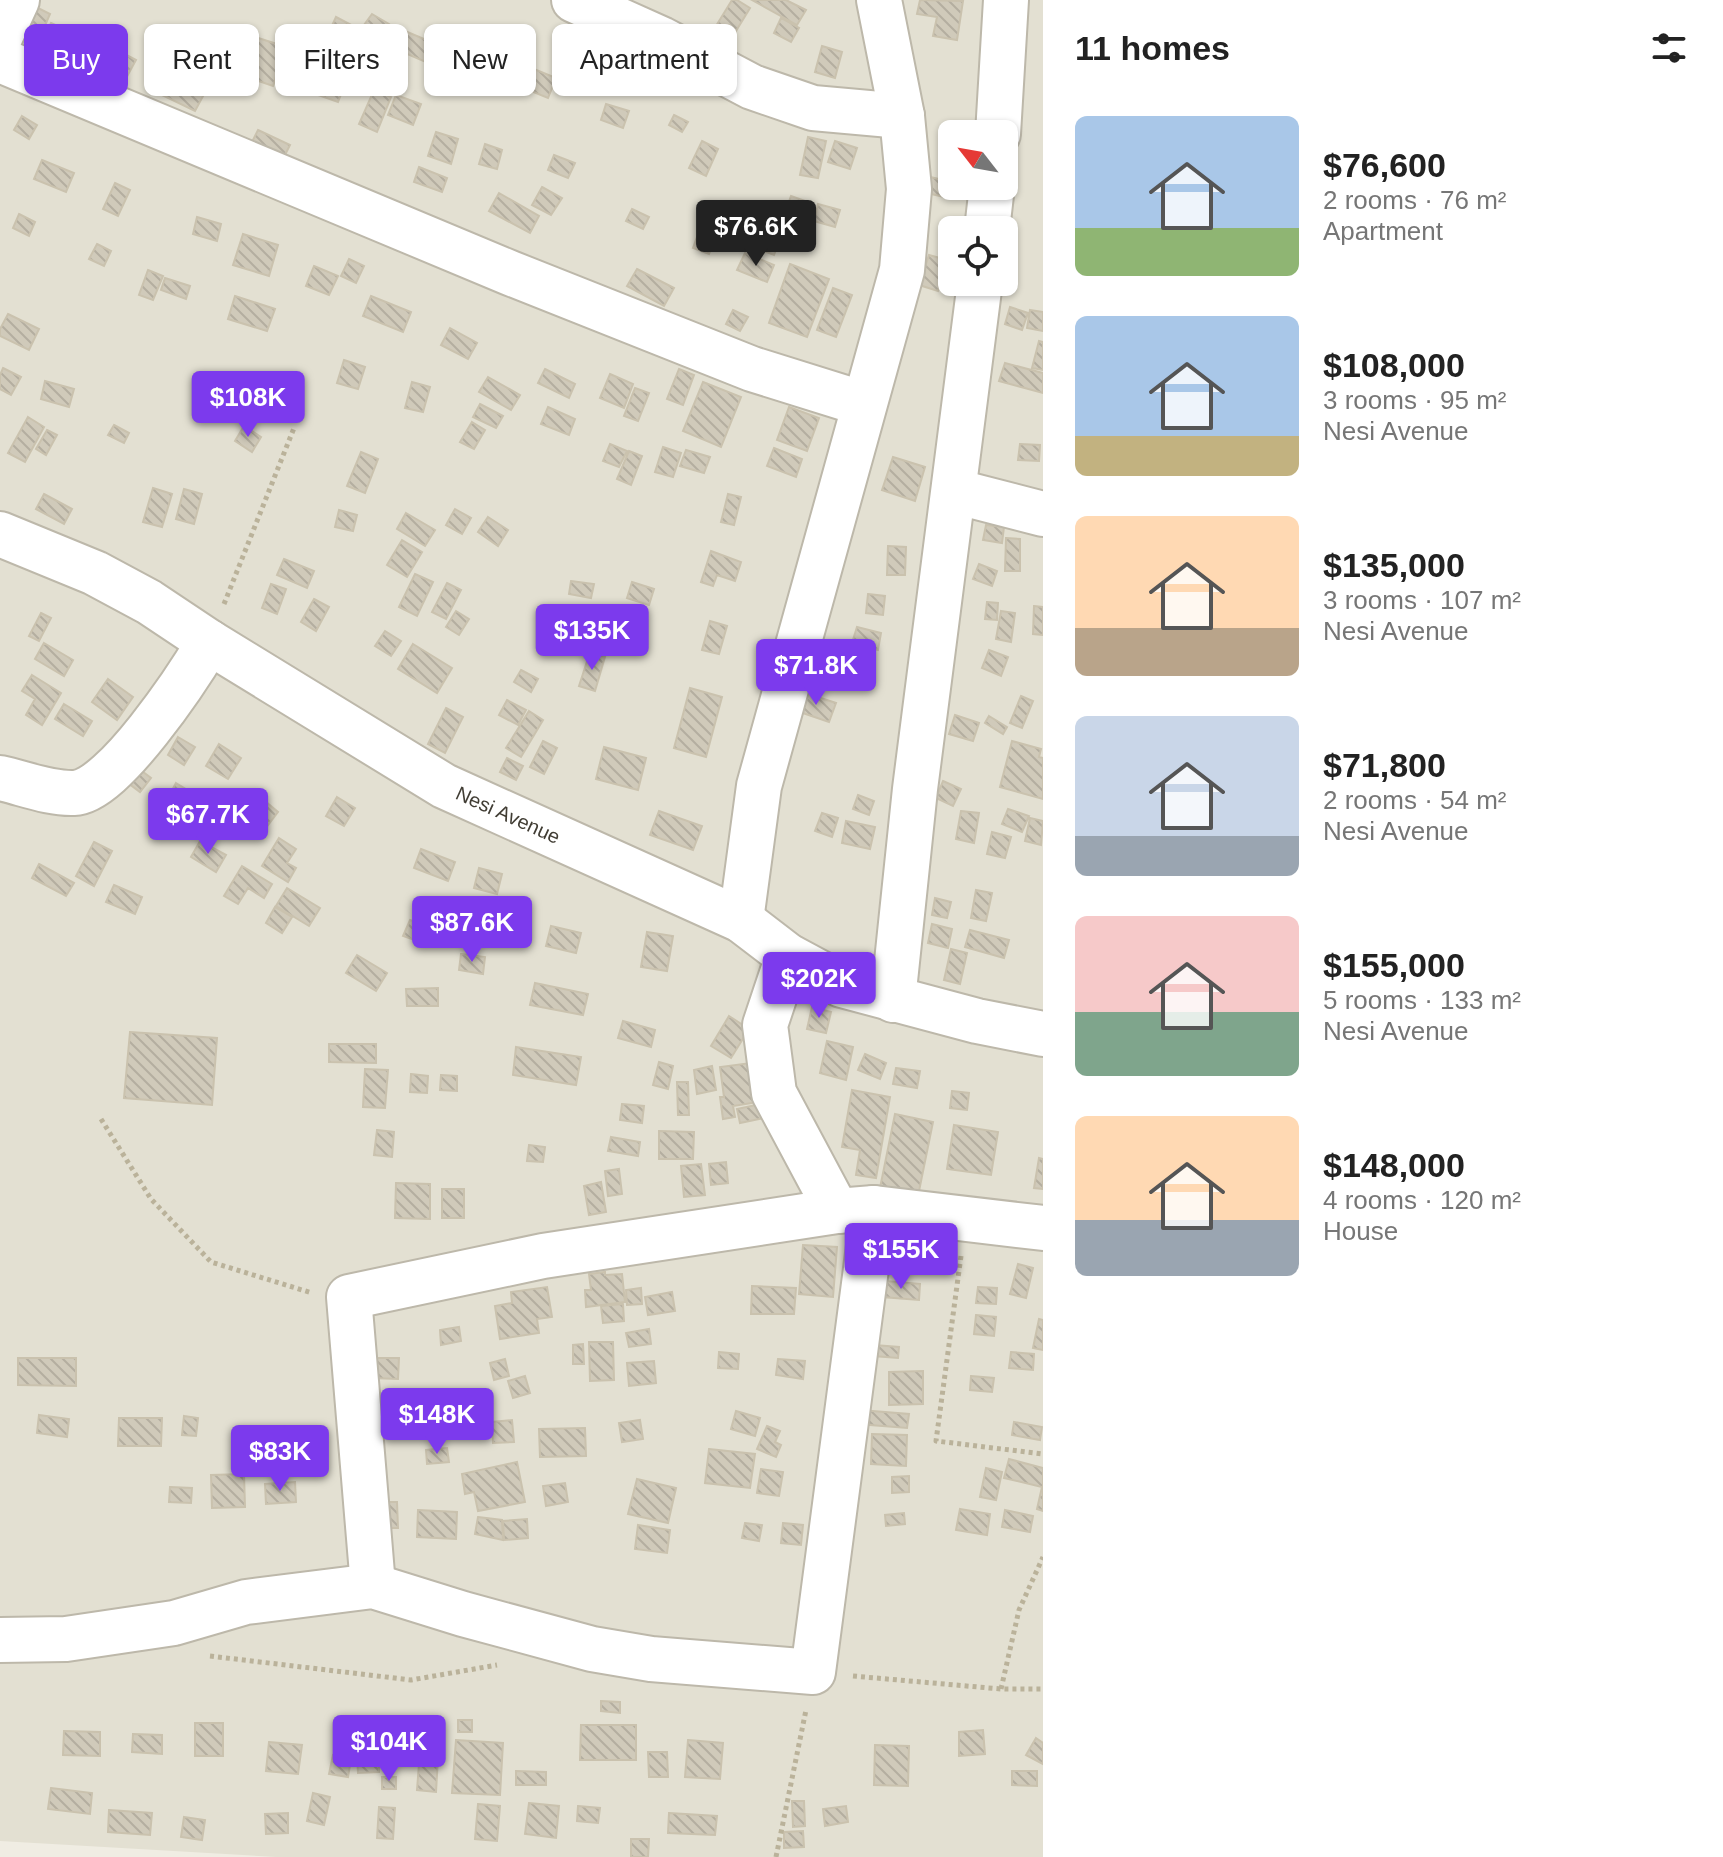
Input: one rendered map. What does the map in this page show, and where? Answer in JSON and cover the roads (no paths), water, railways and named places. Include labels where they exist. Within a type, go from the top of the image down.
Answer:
[{"type":"street","points":[[0,37],[17,0]]},
{"type":"street","points":[[574,0],[661,39],[752,87],[813,108],[902,116]]},
{"type":"street","points":[[741,920],[759,786],[902,270],[909,189],[902,116],[879,0]]},
{"type":"street","points":[[999,120],[1006,0]]},
{"type":"street","points":[[0,60],[510,273],[752,369],[864,404]]},
{"type":"street","points":[[893,1000],[915,789],[978,296]]},
{"type":"street","points":[[954,491],[1043,514]]},
{"type":"street","name":"Nesi Avenue","points":[[0,534],[95,573],[149,602],[444,786],[741,920],[788,956],[842,985],[893,1000],[1041,1022]]},
{"type":"street","points":[[0,778],[75,793],[92,788],[110,772],[176,695],[209,642]]},
{"type":"street","points":[[0,1640],[81,1637],[174,1623],[246,1602],[373,1586],[592,1649],[651,1659],[813,1672],[855,1210],[774,1093],[765,1025],[788,956]]},
{"type":"street","points":[[373,1586],[349,1297],[543,1256],[855,1210],[966,1217],[1043,1228]]}]
